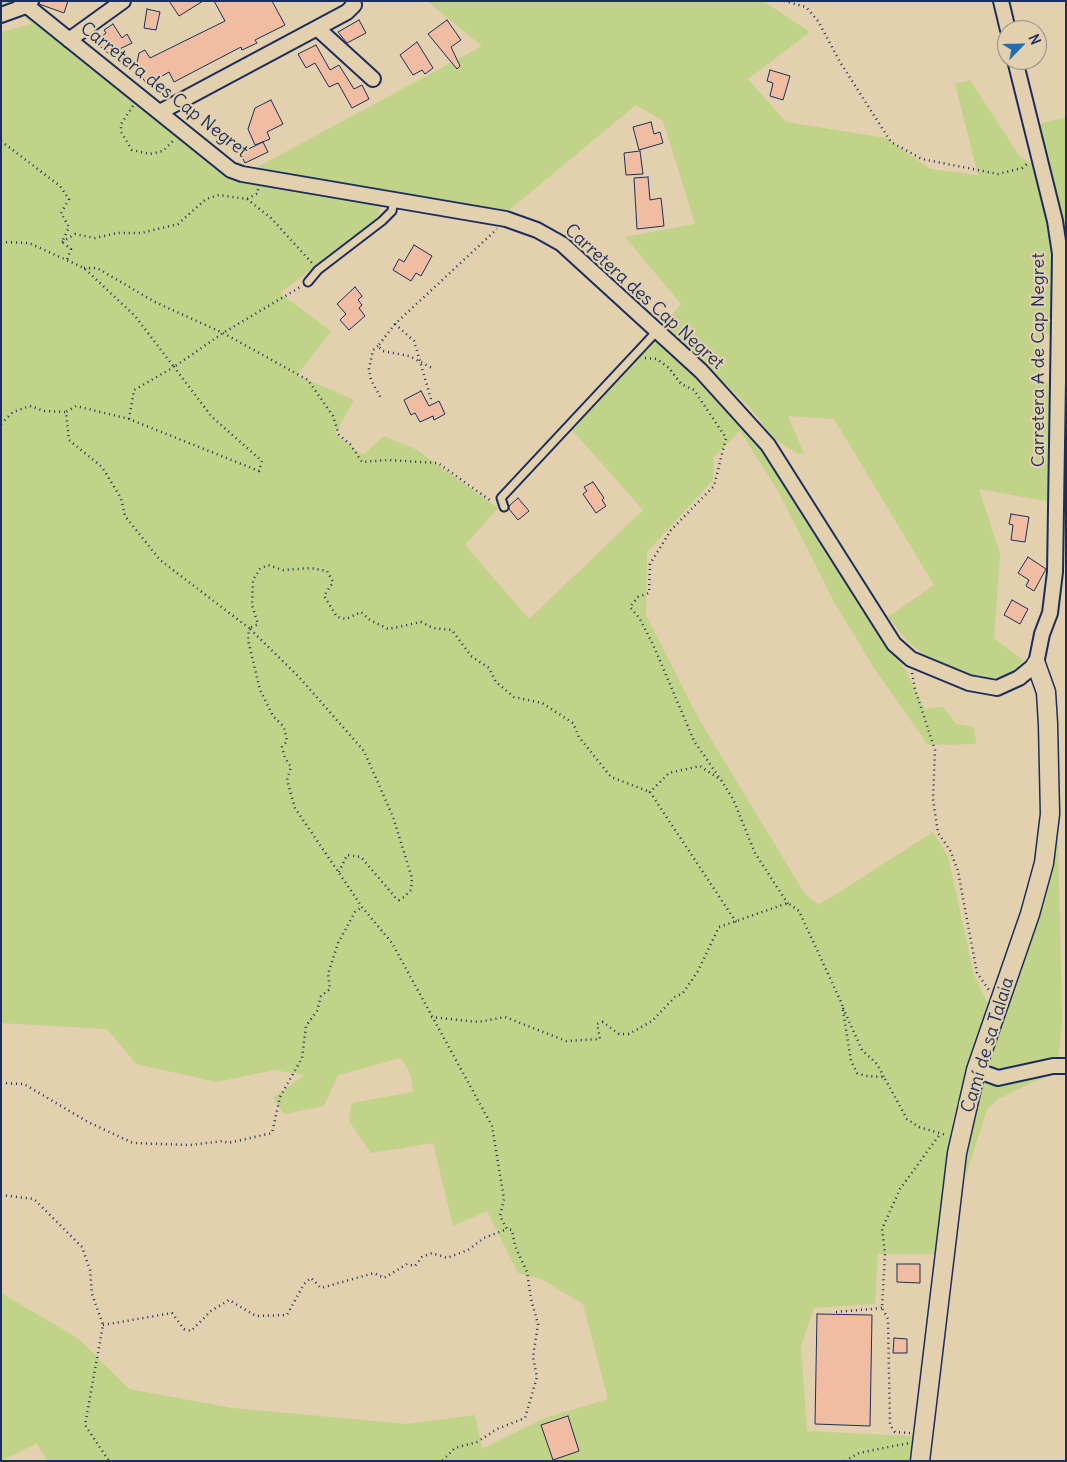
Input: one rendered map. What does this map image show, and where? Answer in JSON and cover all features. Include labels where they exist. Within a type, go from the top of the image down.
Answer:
[{"type":"street","points":[[69,40],[123,1]]},
{"type":"street","points":[[160,112],[347,12],[354,5],[354,1]]},
{"type":"street","points":[[1000,1],[1005,20]]},
{"type":"street","points":[[1,15],[26,3]]},
{"type":"street","name":"Carretera des Cap Negret","points":[[26,3],[69,40],[231,170],[260,177],[501,218],[537,230],[562,244],[701,371],[768,445],[894,644],[911,659],[969,682],[997,688],[1019,678],[1036,664]]},
{"type":"street","points":[[317,28],[373,79]]},
{"type":"street","name":"Carretera A de Cap Negret","points":[[1017,70],[1055,221],[1060,254],[1055,572],[1050,613],[1042,634],[1036,664]]},
{"type":"street","name":"Camí de sa Talaia","points":[[920,1461],[960,1137],[976,1070],[1030,914],[1044,863],[1050,814],[1046,692],[1036,664]]},
{"type":"street","points":[[976,1070],[998,1078],[1053,1066],[1066,1066]]},
{"type":"lane","points":[[308,282],[318,270],[382,221],[392,211],[394,200]]},
{"type":"lane","points":[[504,507],[501,498],[658,330]]},
{"type":"path","points":[[784,1],[806,7],[818,21],[840,62],[891,142],[922,159],[998,174],[1022,168],[1038,154]]},
{"type":"path","points":[[141,97],[121,124],[121,132],[132,150],[150,154],[163,151],[184,132]]},
{"type":"path","points":[[1,141],[60,186],[69,199],[61,213],[69,227],[62,242]]},
{"type":"path","points":[[247,199],[258,193],[260,177]]},
{"type":"path","points":[[62,242],[75,234],[95,238],[117,233],[141,233],[178,224],[206,199],[219,195],[247,199],[271,218],[318,270]]},
{"type":"path","points":[[382,400],[371,380],[369,368],[373,350],[395,324],[496,232],[501,218]]},
{"type":"path","points":[[1,242],[29,244],[84,268],[135,316],[212,417],[262,461],[259,471],[128,419],[76,406],[66,412],[44,411],[30,406],[13,412],[1,424]]},
{"type":"path","points":[[62,242],[70,249],[67,260]]},
{"type":"path","points":[[84,268],[97,268],[155,302],[222,333],[308,380],[334,416],[339,434],[350,444],[362,462],[388,460],[438,463],[493,502],[501,498]]},
{"type":"path","points":[[128,419],[134,390],[174,367],[222,333],[308,282]]},
{"type":"path","points":[[395,324],[414,341],[418,361],[431,399]]},
{"type":"path","points":[[378,346],[384,352],[409,356],[434,369]]},
{"type":"path","points":[[634,356],[657,359],[669,368],[681,384],[694,390],[726,438],[714,486],[670,530],[650,564],[649,593],[638,597],[630,607],[640,619],[662,665],[694,741],[733,799],[755,854],[788,904],[799,911],[862,1050],[876,1064],[908,1119],[919,1127],[940,1134],[960,1137]]},
{"type":"path","points":[[66,412],[69,440],[102,467],[121,498],[126,516],[160,560],[249,628],[299,677],[364,751],[393,817],[412,878],[411,890],[399,900],[361,857],[347,855],[340,872]]},
{"type":"path","points":[[249,628],[258,624],[252,606],[252,580],[260,569],[268,565],[283,570],[311,568],[327,572],[333,582],[324,596],[337,617],[346,619],[361,612],[370,620],[388,629],[421,622],[433,628],[452,630],[471,656],[489,668],[496,682],[514,696],[542,703],[573,723],[579,737],[611,777],[650,792],[736,922]]},
{"type":"path","points":[[249,628],[248,640],[260,690],[273,716],[284,727],[287,741],[282,748],[291,768],[287,780],[296,808],[362,907],[392,943],[492,1126],[504,1199],[500,1216],[506,1229]]},
{"type":"path","points":[[911,659],[915,689],[935,750],[933,799],[938,834],[950,850],[958,871],[977,973],[1000,1003]]},
{"type":"path","points":[[650,792],[668,773],[700,766],[721,780]]},
{"type":"path","points":[[431,1016],[478,1022],[505,1017],[566,1041],[600,1039],[597,1024],[603,1022],[619,1034],[629,1034],[652,1021],[675,997],[683,993],[698,971],[720,927],[788,904]]},
{"type":"path","points":[[1,1083],[24,1084],[88,1122],[133,1143],[190,1145],[222,1141],[228,1143],[272,1133],[280,1097],[302,1058],[306,1026],[317,1011],[321,996],[330,989],[328,974],[338,943],[354,912],[362,907]]},
{"type":"path","points":[[842,1004],[851,1061],[857,1073],[866,1076],[884,1077]]},
{"type":"path","points":[[923,1437],[895,1432],[890,1424],[888,1319],[882,1308],[885,1254],[882,1229],[900,1189],[940,1134]]},
{"type":"path","points":[[1,1195],[34,1199],[82,1247],[90,1270],[92,1294],[103,1324],[85,1425],[109,1461]]},
{"type":"path","points":[[103,1324],[172,1313],[184,1329],[191,1331],[211,1310],[229,1300],[256,1316],[287,1315],[304,1284],[311,1278],[321,1288],[374,1273],[384,1278],[406,1264],[415,1266],[422,1257],[432,1253],[446,1258],[468,1250],[484,1238],[506,1229],[512,1230],[515,1246],[527,1272],[538,1324],[533,1357],[537,1377],[525,1418],[497,1430],[477,1442],[455,1448],[442,1461]]},
{"type":"path","points":[[836,1312],[882,1308]]},
{"type":"path","points":[[845,1461],[859,1453],[923,1437]]},
{"type":"green space","points":[[1,1],[8,1],[232,181],[382,205],[377,219],[280,293],[331,331],[297,375],[354,400],[335,434],[363,455],[384,436],[417,450],[498,508],[465,545],[529,619],[643,510],[572,430],[658,337],[716,392],[763,446],[906,671],[925,709],[943,707],[956,724],[974,727],[976,744],[928,745],[876,671],[834,602],[778,491],[740,431],[714,457],[713,480],[647,552],[646,615],[700,721],[805,894],[819,905],[933,832],[948,857],[974,975],[989,1006],[952,1123],[936,1254],[878,1254],[875,1304],[814,1308],[801,1346],[807,1431],[913,1436],[909,1461],[47,1461],[37,1443],[1,1461],[1,1293],[79,1339],[129,1389],[232,1408],[407,1424],[475,1415],[482,1449],[545,1418],[608,1399],[583,1304],[541,1279],[518,1273],[487,1211],[453,1226],[433,1143],[371,1153],[349,1121],[352,1103],[413,1092],[411,1075],[401,1058],[338,1075],[324,1106],[284,1114],[273,1098],[304,1075],[274,1070],[217,1082],[136,1064],[107,1029],[1,1023],[1,32],[32,24],[14,8],[1,12]]},
{"type":"green space","points":[[427,1],[763,1],[810,32],[748,79],[786,122],[886,138],[930,169],[978,175],[955,84],[970,80],[1020,157],[1035,166],[1051,231],[1054,295],[1050,334],[1042,334],[1040,380],[1048,383],[1051,502],[979,489],[1000,554],[994,638],[1024,661],[1008,675],[986,679],[934,662],[909,643],[888,617],[934,585],[834,419],[788,416],[804,453],[798,454],[774,439],[751,409],[664,324],[681,304],[625,237],[695,224],[663,121],[636,105],[508,211],[254,169],[482,46]]},
{"type":"green space","points":[[1066,117],[1066,238],[1040,124]]},
{"type":"green space","points":[[1058,837],[1062,1021],[1058,1062],[998,1073],[986,1069],[1016,988],[1049,884]]},
{"type":"green space","points":[[1057,1071],[998,1099],[987,1109],[966,1176],[966,1152],[980,1087],[986,1081]]},
{"type":"building","points":[[40,1],[68,1],[64,13],[39,4]]},
{"type":"building","points":[[169,1],[203,1],[179,16]]},
{"type":"building","points":[[214,1],[272,1],[285,25],[255,40],[257,43],[242,50],[241,47],[174,82],[169,72],[147,85],[136,67],[139,53],[145,50],[150,58],[225,21]]},
{"type":"building","points":[[147,9],[160,12],[156,30],[144,28]]},
{"type":"building","points":[[359,20],[366,33],[347,43],[338,32]]},
{"type":"building","points":[[447,20],[461,40],[451,47],[460,66],[457,69],[428,34]]},
{"type":"building","points":[[113,24],[122,38],[127,34],[132,43],[109,54],[95,42],[106,33],[104,30]]},
{"type":"building","points":[[417,42],[433,68],[425,74],[422,70],[413,75],[400,55]]},
{"type":"building","points":[[316,45],[330,70],[339,65],[354,89],[362,85],[369,99],[352,108],[338,83],[329,87],[315,63],[306,68],[298,54]]},
{"type":"building","points":[[770,70],[790,76],[783,100],[770,96],[773,83],[767,81]]},
{"type":"building","points":[[271,100],[283,124],[267,132],[270,139],[255,145],[248,129],[255,108]]},
{"type":"building","points":[[651,122],[654,134],[660,132],[663,143],[639,150],[633,127]]},
{"type":"building","points":[[263,142],[268,152],[245,163],[240,153]]},
{"type":"building","points":[[640,151],[643,174],[626,175],[624,153]]},
{"type":"building","points":[[648,177],[650,200],[661,198],[664,226],[637,229],[634,178]]},
{"type":"building","points":[[414,245],[432,256],[421,276],[416,273],[411,281],[393,270],[399,259],[404,262]]},
{"type":"building","points":[[355,287],[362,296],[358,300],[362,305],[359,308],[365,316],[349,330],[340,320],[346,314],[337,304]]},
{"type":"building","points":[[421,391],[429,406],[439,401],[445,414],[434,420],[433,416],[420,422],[415,413],[411,415],[404,400]]},
{"type":"building","points":[[593,482],[604,498],[602,500],[606,506],[596,513],[583,494],[587,491],[584,487]]},
{"type":"building","points":[[518,498],[529,511],[518,520],[509,509],[509,506]]},
{"type":"building","points":[[1011,514],[1029,517],[1025,542],[1011,540],[1013,525],[1009,524]]},
{"type":"building","points":[[1028,557],[1046,569],[1034,591],[1026,586],[1029,580],[1018,573]]},
{"type":"building","points":[[1012,600],[1028,609],[1020,624],[1004,615]]},
{"type":"building","points":[[897,1264],[920,1264],[920,1283],[897,1282]]},
{"type":"building","points":[[817,1314],[872,1315],[870,1426],[815,1424]]},
{"type":"building","points":[[894,1338],[907,1339],[907,1353],[893,1353]]},
{"type":"building","points":[[568,1416],[579,1451],[553,1460],[541,1425]]}]
